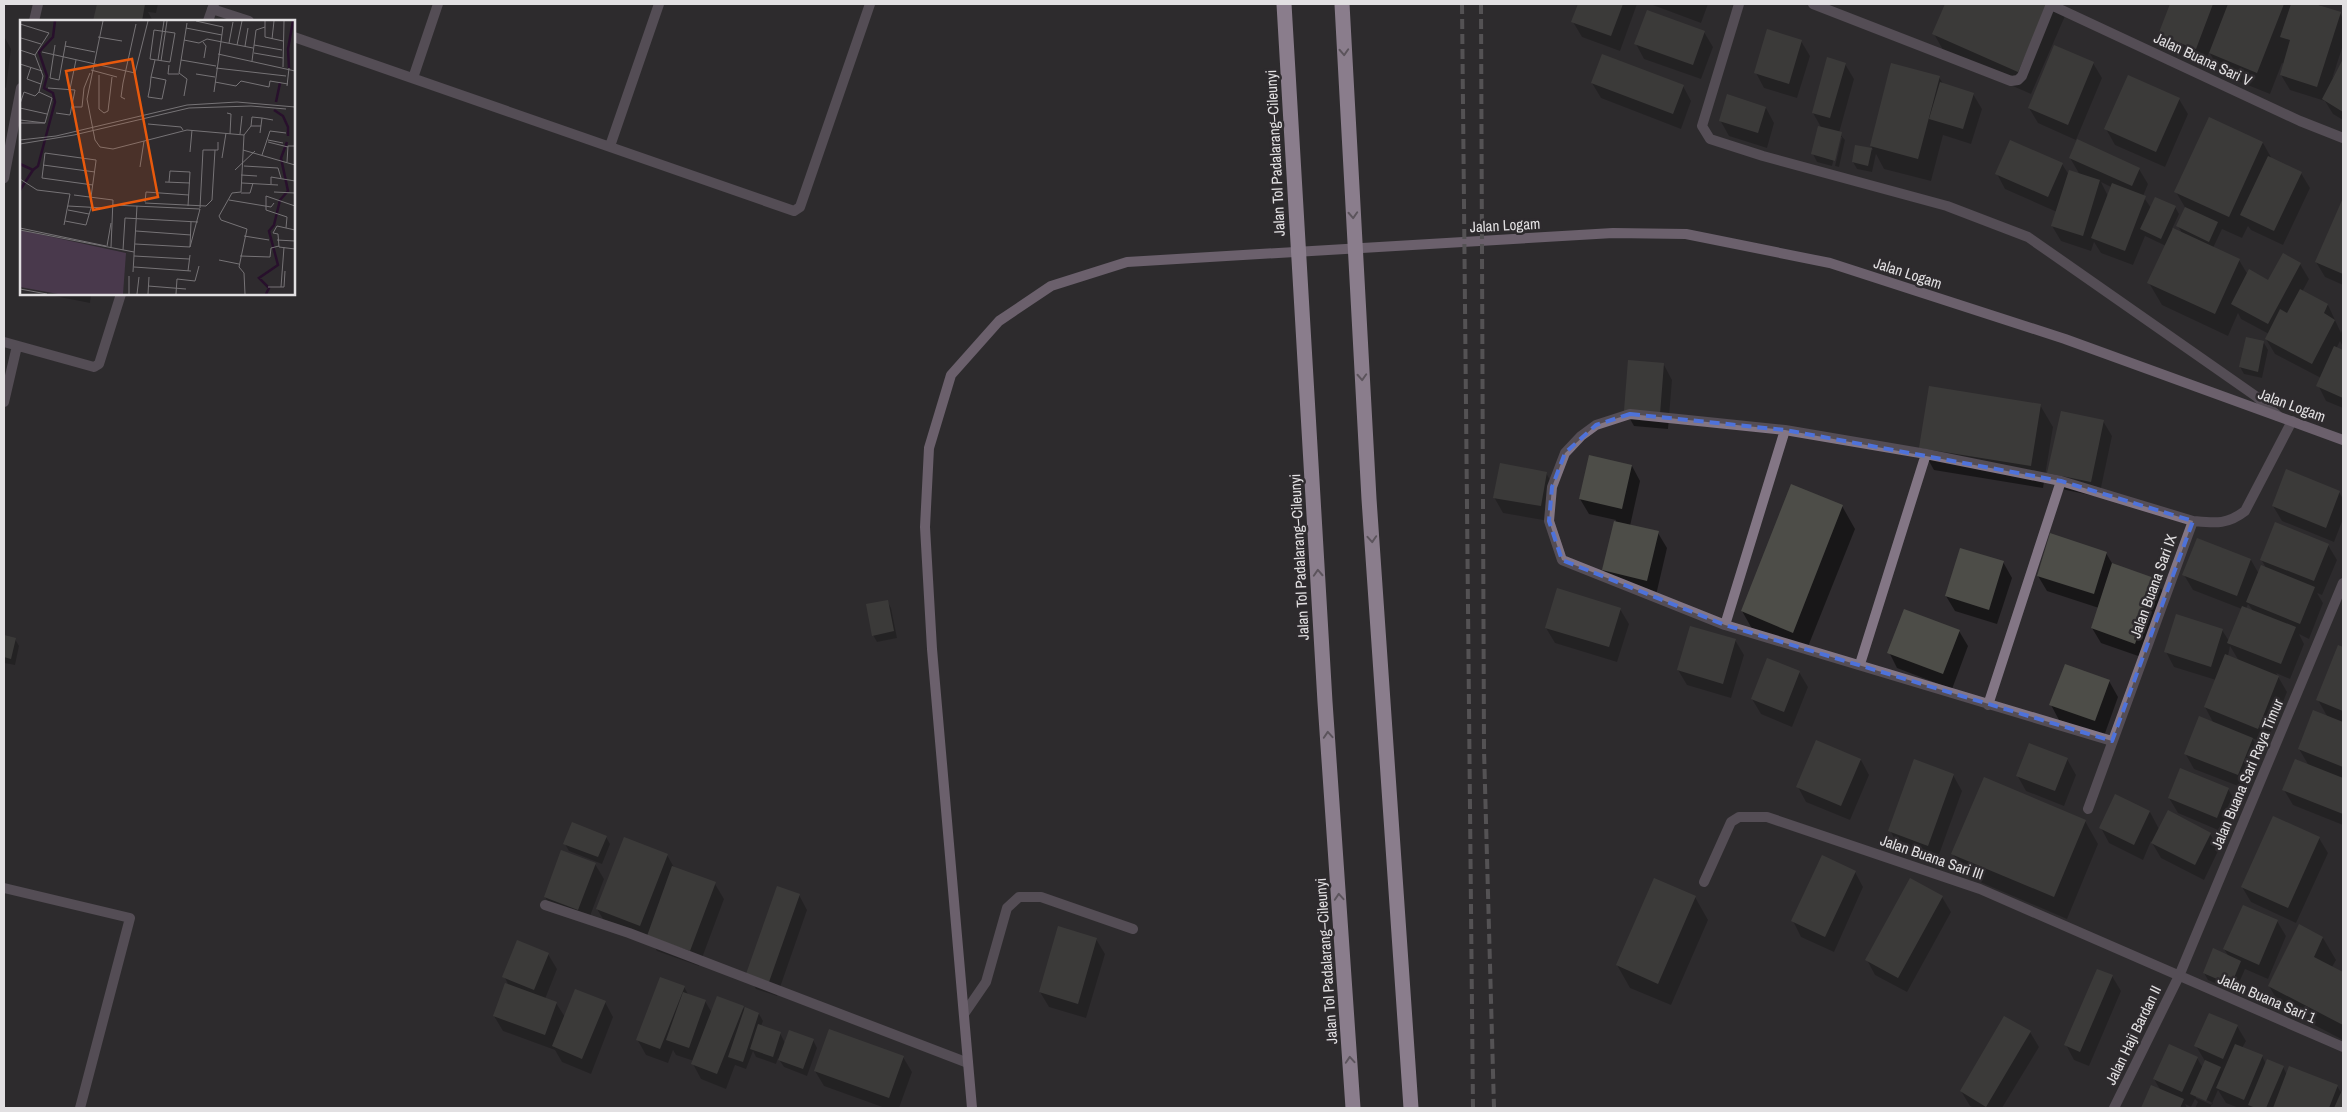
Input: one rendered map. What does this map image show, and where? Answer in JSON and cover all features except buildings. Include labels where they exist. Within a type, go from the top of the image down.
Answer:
[{"type":"highway","name":"Jalan Tol Padalarang–Cileunyi","points":[[1284,4],[1325,692],[1353,1108]]},
{"type":"highway","points":[[1342,4],[1369,499],[1411,1108]]},
{"type":"street","points":[[34,20],[38,4]]},
{"type":"street","points":[[412,78],[438,4]]},
{"type":"street","points":[[610,146],[659,4]]},
{"type":"street","points":[[295,37],[785,208],[797,210],[870,4]]},
{"type":"street","points":[[1739,4],[1702,126],[1710,139],[1763,156],[1947,206],[2028,237],[2257,397],[2278,416]]},
{"type":"street","points":[[1813,4],[1829,6],[2011,81],[2018,80],[2022,76],[2051,4]]},
{"type":"street","name":"Jalan Buana Sari V","points":[[2051,4],[2300,120],[2343,138]]},
{"type":"street","points":[[208,20],[213,6],[247,20]]},
{"type":"street","points":[[4,178],[20,93]]},
{"type":"street","name":"Jalan Logam","points":[[972,1108],[932,649],[924,527],[929,448],[950,375],[999,321],[1051,286],[1127,262],[1613,234],[1686,234],[1830,263],[2065,339],[2343,440]]},
{"type":"street","points":[[4,342],[94,367],[99,364],[121,295]]},
{"type":"street","points":[[4,402],[18,346]]},
{"type":"street","points":[[2112,741],[1725,625],[1562,560],[1549,521],[1552,487],[1565,453],[1581,436],[1596,426],[1630,414],[1784,430],[1926,454],[2061,481],[2193,521]]},
{"type":"street","name":"Jalan Buana Sari IX","points":[[2088,809],[2193,521],[2214,523],[2233,521],[2245,511],[2292,421]]},
{"type":"street","points":[[1725,625],[1784,430]]},
{"type":"street","points":[[1860,664],[1926,454]]},
{"type":"street","points":[[1988,705],[2061,481]]},
{"type":"street","name":"Jalan Buana Sari Raya Timur","points":[[2179,976],[2343,583]]},
{"type":"street","name":"Jalan Buana Sari III","points":[[1704,882],[1731,822],[1739,817],[1767,817],[1980,889],[2179,976]]},
{"type":"street","points":[[4,888],[130,918],[80,1108]]},
{"type":"street","points":[[964,1014],[986,982],[1007,908],[1019,897],[1041,897],[1133,928]]},
{"type":"street","points":[[545,904],[630,933],[968,1062]]},
{"type":"street","name":"Jalan Buana Sari 1","points":[[2179,976],[2343,1047]]},
{"type":"street","name":"Jalan Haji Bardan II","points":[[2114,1108],[2179,976]]},
{"type":"highlighted area","points":[[1630,414],[1785,430],[2061,481],[2193,521],[2112,741],[1725,625],[1562,560],[1549,521],[1552,487],[1565,453],[1596,425]]},
{"type":"railway","points":[[1462,4],[1473,1108]]},
{"type":"railway","points":[[1481,4],[1484,750],[1494,1108]]}]
